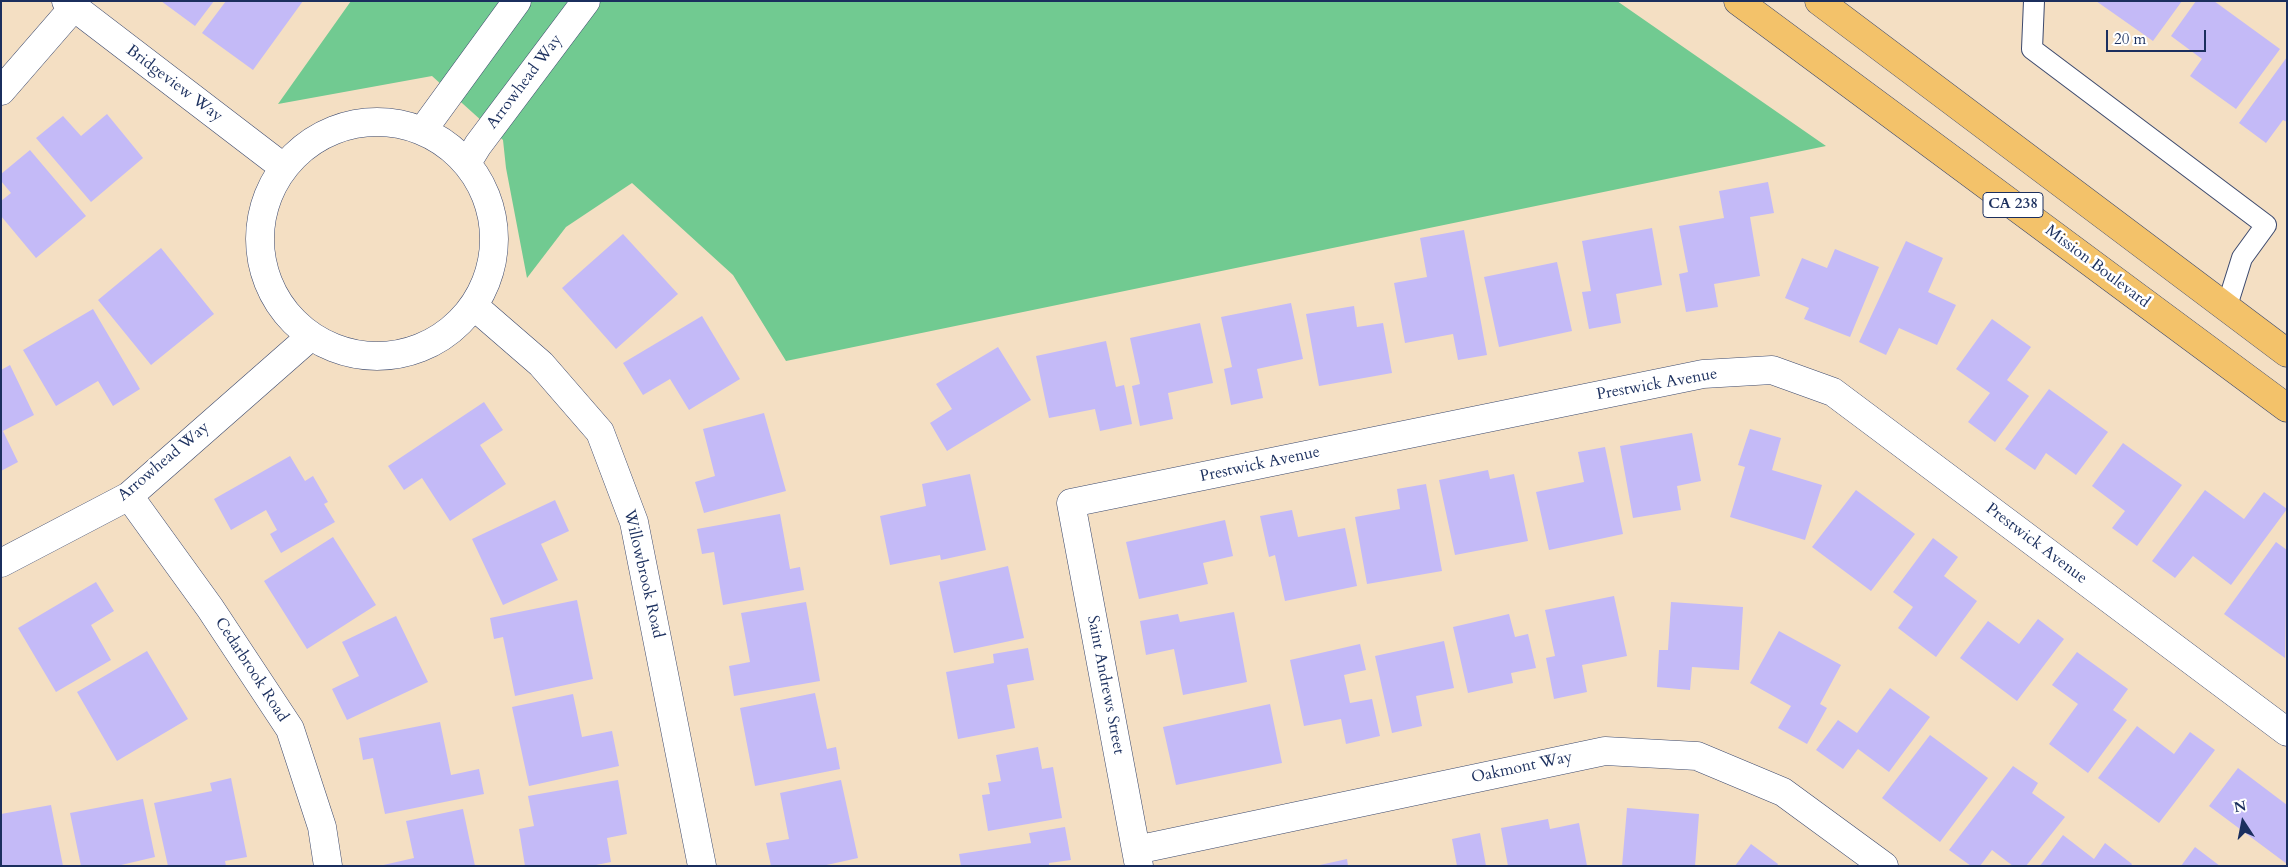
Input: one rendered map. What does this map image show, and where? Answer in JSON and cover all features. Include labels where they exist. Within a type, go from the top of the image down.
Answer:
[{"type":"main road","name":"Mission Boulevard","points":[[1738,1],[2287,408]]},
{"type":"main road","name":"CA 238","points":[[1819,1],[2226,309],[2287,353]]},
{"type":"street","points":[[423,130],[517,1]]},
{"type":"street","name":"Arrowhead Way","points":[[467,164],[478,145],[586,1]]},
{"type":"street","points":[[1,91],[69,5]]},
{"type":"street","name":"Bridgeview Way","points":[[69,5],[283,167]]},
{"type":"street","points":[[372,122],[423,130],[467,164],[487,196],[495,233],[491,271],[474,306],[441,338],[398,355],[352,355],[310,337],[276,303],[259,258],[262,210],[283,167],[323,134],[372,122]]},
{"type":"street","name":"Willowbrook Road","points":[[474,306],[541,364],[600,432],[634,522],[702,866]]},
{"type":"street","name":"Arrowhead Way","points":[[1,562],[129,496],[310,337]]},
{"type":"street","name":"Prestwick Avenue","points":[[1071,504],[1703,374],[1772,370],[1833,392],[2287,732]]},
{"type":"street","name":"Cedarbrook Road","points":[[129,496],[210,608],[290,729],[322,827],[328,866]]},
{"type":"street","name":"Saint Andrews Street","points":[[1071,504],[1137,858]]},
{"type":"street","name":"Oakmont Way","points":[[1137,858],[1605,751],[1697,756],[1783,792],[1884,866]]},
{"type":"lane","points":[[2034,1],[2032,49],[2266,225],[2242,258],[2226,309]]},
{"type":"green space","points":[[351,1],[1617,1],[1826,146],[786,361],[733,275],[632,183],[566,227],[527,278],[506,168],[503,140],[432,76],[278,104]]},
{"type":"building","points":[[161,1],[214,1],[195,26]]},
{"type":"building","points":[[226,1],[303,1],[253,70],[202,33]]},
{"type":"building","points":[[2096,1],[2182,1],[2153,41]]},
{"type":"building","points":[[2196,1],[2214,1],[2280,49],[2236,109],[2190,76],[2202,59],[2171,36]]},
{"type":"building","points":[[2287,57],[2287,122],[2283,120],[2266,143],[2239,123]]},
{"type":"building","points":[[107,114],[143,158],[91,202],[36,138],[63,116],[81,136]]},
{"type":"building","points":[[30,150],[86,216],[36,258],[1,216],[1,201],[11,193],[1,181],[1,174]]},
{"type":"building","points":[[1768,182],[1774,213],[1750,217],[1760,276],[1714,284],[1718,307],[1686,312],[1679,274],[1688,272],[1679,226],[1724,218],[1719,191]]},
{"type":"building","points":[[1652,228],[1662,285],[1616,294],[1621,323],[1589,329],[1582,292],[1591,291],[1582,241]]},
{"type":"building","points":[[1464,230],[1487,355],[1458,360],[1453,334],[1405,343],[1394,283],[1427,277],[1420,238]]},
{"type":"building","points":[[623,234],[678,294],[616,349],[562,288]]},
{"type":"building","points":[[1906,241],[1943,258],[1928,292],[1956,305],[1937,345],[1899,328],[1886,355],[1859,342]]},
{"type":"building","points":[[161,248],[214,314],[151,365],[98,300]]},
{"type":"building","points":[[1835,249],[1879,267],[1850,337],[1804,319],[1809,308],[1785,298],[1802,258],[1827,268]]},
{"type":"building","points":[[1557,262],[1572,331],[1499,347],[1484,277]]},
{"type":"building","points":[[1291,303],[1303,359],[1257,369],[1263,398],[1231,405],[1224,369],[1232,367],[1221,317]]},
{"type":"building","points":[[1354,306],[1357,327],[1383,323],[1392,373],[1319,386],[1306,314]]},
{"type":"building","points":[[93,309],[140,389],[113,406],[98,381],[56,406],[23,350]]},
{"type":"building","points":[[702,316],[740,379],[689,410],[670,379],[643,395],[623,363]]},
{"type":"building","points":[[1992,319],[2031,347],[2007,380],[2029,396],[1995,442],[1968,422],[1990,393],[1956,369]]},
{"type":"building","points":[[1200,323],[1213,383],[1168,393],[1173,419],[1140,426],[1132,386],[1140,384],[1130,338]]},
{"type":"building","points":[[1106,341],[1116,387],[1124,385],[1132,424],[1100,431],[1095,409],[1049,418],[1036,356]]},
{"type":"building","points":[[998,347],[1031,400],[947,451],[930,423],[952,409],[936,384]]},
{"type":"building","points":[[10,365],[34,415],[3,431],[18,462],[1,471],[1,370]]},
{"type":"building","points":[[2049,389],[2108,432],[2076,475],[2046,453],[2035,470],[2005,449]]},
{"type":"building","points":[[484,402],[503,430],[480,445],[506,484],[450,521],[422,478],[404,490],[388,466]]},
{"type":"building","points":[[764,413],[786,491],[704,513],[695,482],[715,476],[703,429]]},
{"type":"building","points":[[1750,429],[1781,438],[1772,470],[1822,485],[1805,540],[1730,517],[1745,467],[1738,465]]},
{"type":"building","points":[[1692,433],[1701,481],[1677,486],[1681,510],[1633,518],[1620,446]]},
{"type":"building","points":[[2123,443],[2182,485],[2137,546],[2112,528],[2125,511],[2092,486]]},
{"type":"building","points":[[1605,447],[1623,534],[1549,550],[1536,492],[1584,482],[1578,452]]},
{"type":"building","points":[[290,456],[305,481],[313,476],[328,502],[324,504],[335,522],[281,553],[270,534],[277,530],[266,510],[231,530],[214,499]]},
{"type":"building","points":[[1488,470],[1490,479],[1514,474],[1528,541],[1455,555],[1439,480]]},
{"type":"building","points":[[970,474],[986,550],[941,560],[940,555],[890,565],[880,516],[926,506],[922,484]]},
{"type":"building","points":[[1426,484],[1442,571],[1367,584],[1355,517],[1400,509],[1397,489]]},
{"type":"building","points":[[1856,490],[1915,534],[1871,591],[1812,547]]},
{"type":"building","points":[[2205,490],[2244,519],[2264,492],[2287,509],[2231,585],[2193,556],[2175,578],[2152,561]]},
{"type":"building","points":[[555,500],[569,531],[541,544],[558,580],[503,605],[472,539]]},
{"type":"building","points":[[1292,510],[1298,537],[1345,528],[1357,586],[1285,601],[1275,555],[1269,557],[1260,516]]},
{"type":"building","points":[[780,514],[790,569],[800,567],[804,590],[723,605],[714,552],[702,554],[697,529]]},
{"type":"building","points":[[1225,520],[1233,556],[1203,563],[1208,584],[1139,599],[1126,542]]},
{"type":"building","points":[[333,537],[376,605],[307,649],[264,581]]},
{"type":"building","points":[[1933,538],[1958,557],[1944,576],[1977,601],[1936,657],[1898,628],[1913,607],[1893,592]]},
{"type":"building","points":[[2276,542],[2287,550],[2285,658],[2224,614]]},
{"type":"building","points":[[1008,566],[1024,638],[954,653],[939,582]]},
{"type":"building","points":[[96,582],[114,611],[91,625],[111,660],[56,692],[18,628]]},
{"type":"building","points":[[1614,596],[1627,656],[1582,665],[1587,692],[1554,699],[1546,658],[1555,656],[1545,610]]},
{"type":"building","points":[[577,600],[593,679],[515,696],[503,637],[494,639],[490,618]]},
{"type":"building","points":[[806,602],[820,681],[734,696],[729,666],[750,662],[741,613]]},
{"type":"building","points":[[1671,602],[1743,607],[1739,670],[1692,667],[1690,690],[1657,687],[1659,650],[1668,650]]},
{"type":"building","points":[[1234,612],[1247,682],[1183,695],[1174,649],[1146,655],[1140,621],[1178,614],[1180,622]]},
{"type":"building","points":[[1509,614],[1515,637],[1528,634],[1536,668],[1511,673],[1513,683],[1468,693],[1453,627]]},
{"type":"building","points":[[396,616],[428,682],[347,720],[332,689],[359,676],[342,642]]},
{"type":"building","points":[[2038,619],[2064,639],[2017,701],[1960,658],[1988,621],[2019,644]]},
{"type":"building","points":[[1779,631],[1841,665],[1820,704],[1827,708],[1807,744],[1778,728],[1791,706],[1750,683]]},
{"type":"building","points":[[1444,641],[1454,688],[1416,696],[1422,726],[1392,733],[1375,656]]},
{"type":"building","points":[[1360,644],[1366,670],[1344,675],[1350,703],[1372,699],[1380,736],[1346,744],[1341,719],[1304,726],[1290,660]]},
{"type":"building","points":[[1028,648],[1034,680],[1007,685],[1015,728],[958,739],[946,672],[994,663],[993,654]]},
{"type":"building","points":[[147,651],[188,719],[117,761],[77,692]]},
{"type":"building","points":[[2077,652],[2128,689],[2113,710],[2127,720],[2088,773],[2049,744],[2078,704],[2052,685]]},
{"type":"building","points":[[1890,688],[1930,717],[1889,772],[1858,749],[1843,769],[1816,750],[1838,720],[1857,733]]},
{"type":"building","points":[[815,693],[827,749],[836,747],[840,769],[755,786],[740,708]]},
{"type":"building","points":[[573,694],[582,737],[612,731],[619,766],[529,786],[512,707]]},
{"type":"building","points":[[1270,704],[1282,763],[1176,785],[1163,727]]},
{"type":"building","points":[[440,722],[451,775],[479,769],[484,794],[385,814],[373,758],[363,760],[359,738]]},
{"type":"building","points":[[2137,726],[2174,754],[2190,732],[2215,750],[2159,823],[2098,778]]},
{"type":"building","points":[[1930,735],[1988,778],[1940,842],[1882,798]]},
{"type":"building","points":[[1038,747],[1042,769],[1053,767],[1062,818],[988,831],[982,795],[990,794],[988,783],[1001,781],[996,755]]},
{"type":"building","points":[[2013,766],[2038,783],[2032,793],[2065,817],[2026,866],[2013,866],[1992,850],[1980,866],[1971,866],[1949,850]]},
{"type":"building","points":[[2238,768],[2287,805],[2287,864],[2209,806]]},
{"type":"building","points":[[231,778],[247,857],[225,861],[226,866],[168,866],[154,803],[212,791],[210,783]]},
{"type":"building","points":[[618,780],[627,834],[607,838],[611,862],[591,866],[525,866],[519,829],[534,826],[528,796]]},
{"type":"building","points":[[841,780],[858,858],[822,866],[771,866],[766,843],[789,839],[780,793]]},
{"type":"building","points":[[143,799],[155,857],[117,866],[81,866],[70,813]]},
{"type":"building","points":[[51,805],[63,866],[1,866],[1,814]]},
{"type":"building","points":[[1627,808],[1699,814],[1695,866],[1622,866]]},
{"type":"building","points":[[463,809],[475,866],[379,866],[414,858],[406,821]]},
{"type":"building","points":[[1548,819],[1550,829],[1579,823],[1587,866],[1508,866],[1501,828]]},
{"type":"building","points":[[1065,827],[1071,860],[1049,863],[1049,866],[961,866],[959,854],[1031,843],[1029,833]]},
{"type":"building","points":[[1480,833],[1486,866],[1457,866],[1452,839]]},
{"type":"building","points":[[2063,835],[2094,859],[2105,843],[2132,864],[2131,866],[2040,866]]},
{"type":"building","points":[[1751,844],[1778,864],[1777,866],[1735,866]]},
{"type":"building","points":[[2195,847],[2220,866],[2181,866]]},
{"type":"building","points":[[1347,859],[1348,866],[1320,866],[1320,865]]}]
